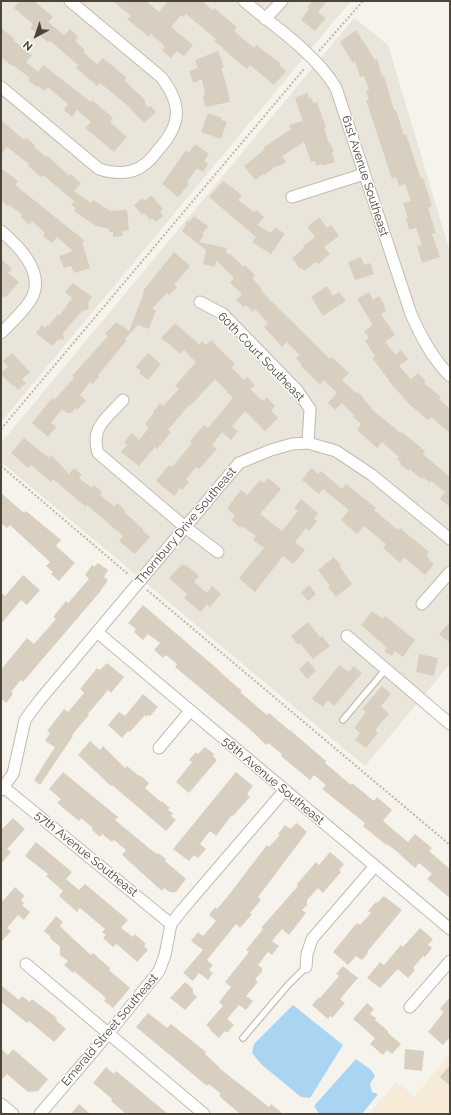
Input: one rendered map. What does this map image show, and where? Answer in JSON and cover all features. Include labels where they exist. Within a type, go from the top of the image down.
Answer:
[{"type":"street","points":[[1,88],[99,169],[121,174],[133,170],[145,164],[169,138],[174,128],[176,104],[165,82],[161,77],[70,1]]},
{"type":"street","name":"61st Avenue Southeast","points":[[244,1],[313,59],[328,74],[336,88],[411,314],[420,335],[439,365],[450,376]]},
{"type":"street","points":[[265,19],[282,1]]},
{"type":"street","points":[[292,198],[364,174]]},
{"type":"street","points":[[1,231],[14,242],[24,254],[31,265],[35,279],[35,289],[31,300],[1,333]]},
{"type":"street","name":"60th Court Southeast","points":[[200,302],[223,314],[297,390],[310,409],[308,443]]},
{"type":"street","points":[[123,400],[97,430],[95,439],[98,453],[185,527],[218,552]]},
{"type":"street","name":"Thornbury Drive Southeast","points":[[2,787],[13,774],[26,720],[39,701],[239,463],[270,450],[292,444],[308,443],[336,451],[372,475],[450,540]]},
{"type":"street","points":[[422,604],[450,572]]},
{"type":"street","name":"58th Avenue Southeast","points":[[97,632],[284,791],[450,929]]},
{"type":"street","points":[[347,636],[450,724]]},
{"type":"street","points":[[159,748],[190,711]]},
{"type":"street","name":"57th Avenue Southeast","points":[[2,787],[171,924]]},
{"type":"street","name":"Emerald Street Southeast","points":[[40,1114],[159,972],[165,955],[171,924],[284,791]]},
{"type":"street","points":[[306,967],[307,954],[312,939],[375,866]]},
{"type":"street","points":[[410,1007],[450,961]]},
{"type":"street","points":[[26,964],[204,1114]]},
{"type":"street","points":[[1,1104],[13,1114]]},
{"type":"lane","points":[[343,720],[386,669]]},
{"type":"lane","points":[[243,1038],[288,984],[306,967]]},
{"type":"path","points":[[319,52],[363,1]]},
{"type":"path","points":[[1,429],[304,69]]},
{"type":"path","points":[[1,466],[130,575]]},
{"type":"path","points":[[147,590],[450,845]]},
{"type":"shaded area","points":[[1,1],[351,1],[1,422]]},
{"type":"shaded area","points":[[354,18],[388,45],[450,252],[450,664],[365,766],[1,462],[1,443]]},
{"type":"shaded area","points":[[450,1054],[450,1114],[369,1114],[396,1082],[415,1096]]},
{"type":"water","points":[[293,1005],[343,1045],[310,1098],[301,1097],[262,1065],[252,1053],[254,1044]]},
{"type":"water","points":[[356,1059],[371,1070],[375,1076],[370,1084],[372,1092],[378,1094],[362,1114],[319,1114],[314,1106]]},
{"type":"building","points":[[19,1],[34,1],[53,17],[48,22],[64,35],[70,29],[78,37],[75,41],[85,50],[83,52],[97,64],[103,58],[127,78],[124,80],[144,99],[147,107],[151,106],[156,112],[144,123],[128,106],[100,83],[97,86],[76,68],[78,65],[50,41],[48,42],[30,28],[33,24],[14,8]]},
{"type":"building","points":[[113,1],[146,1],[159,12],[168,1],[202,1],[212,10],[214,8],[237,27],[234,31],[254,48],[256,45],[280,63],[279,65],[286,71],[274,85],[250,65],[247,69],[214,41],[216,39],[186,14],[184,17],[181,15],[171,27],[193,45],[184,56],[177,51],[171,58],[162,50],[165,46],[151,34],[149,37],[127,19],[131,16]]},
{"type":"building","points":[[312,1],[327,1],[318,12],[326,18],[315,31],[301,20],[309,9],[307,7]]},
{"type":"building","points":[[1,28],[32,55],[26,62],[38,72],[43,65],[91,102],[92,100],[113,118],[110,122],[127,137],[114,152],[85,128],[91,122],[77,110],[72,117],[64,110],[68,104],[48,87],[45,91],[38,86],[37,87],[28,80],[30,78],[1,57]]},
{"type":"building","points":[[356,30],[375,60],[377,59],[382,76],[384,76],[394,110],[396,110],[404,135],[406,134],[432,206],[428,208],[436,233],[432,234],[440,257],[422,263],[417,246],[422,245],[416,228],[409,230],[406,219],[408,218],[403,203],[411,201],[405,184],[399,186],[396,177],[392,179],[366,100],[369,100],[366,91],[369,90],[364,76],[360,77],[355,61],[353,63],[340,42]]},
{"type":"building","points":[[218,51],[224,67],[221,68],[230,102],[205,107],[203,96],[205,95],[202,79],[193,83],[189,71],[198,68],[195,60]]},
{"type":"building","points":[[308,93],[309,99],[312,98],[313,103],[317,102],[326,128],[324,128],[329,143],[334,152],[332,153],[335,162],[322,166],[322,164],[316,166],[315,161],[311,162],[304,142],[282,156],[286,162],[277,167],[276,166],[265,175],[263,174],[255,180],[244,166],[265,149],[264,147],[291,129],[289,125],[303,121],[295,98]]},
{"type":"building","points":[[208,113],[222,118],[221,120],[227,122],[221,139],[201,132]]},
{"type":"building","points":[[1,120],[24,140],[26,138],[35,145],[34,147],[46,157],[48,156],[69,176],[70,174],[81,183],[74,191],[91,203],[93,200],[110,211],[127,210],[129,230],[122,231],[123,236],[113,237],[113,232],[109,232],[109,229],[96,226],[74,211],[76,208],[71,205],[74,201],[43,175],[41,177],[28,166],[29,164],[7,147],[1,154]]},
{"type":"building","points":[[195,144],[209,154],[204,161],[208,164],[203,172],[197,168],[187,182],[189,184],[178,197],[162,184],[186,150],[189,153]]},
{"type":"building","points":[[1,168],[18,181],[15,185],[85,241],[82,242],[90,268],[74,273],[71,266],[64,268],[59,256],[73,251],[57,237],[52,243],[43,236],[45,233],[32,221],[29,225],[21,217],[23,215],[1,200]]},
{"type":"building","points":[[223,181],[242,195],[238,200],[254,212],[256,210],[264,217],[257,225],[271,233],[275,227],[285,234],[271,254],[252,242],[256,237],[209,197]]},
{"type":"building","points":[[151,195],[163,209],[160,212],[163,216],[156,222],[152,218],[150,220],[144,213],[142,215],[134,205],[142,198],[145,201]]},
{"type":"building","points":[[194,216],[208,226],[202,234],[204,235],[199,242],[227,248],[226,253],[230,254],[244,267],[245,265],[255,275],[252,278],[267,297],[330,359],[332,357],[349,373],[342,380],[364,398],[363,399],[372,408],[371,409],[425,451],[423,454],[450,477],[450,507],[440,499],[445,492],[431,481],[430,483],[423,477],[421,479],[410,469],[409,471],[400,464],[401,462],[397,459],[399,457],[382,442],[377,448],[357,430],[361,424],[353,417],[354,415],[342,403],[335,410],[328,403],[337,393],[324,380],[320,385],[301,366],[302,365],[296,358],[300,355],[287,342],[282,347],[264,327],[268,323],[255,309],[253,312],[246,305],[244,307],[236,300],[242,294],[230,283],[234,278],[216,260],[215,267],[203,264],[206,250],[182,231],[186,225],[186,222],[190,221]]},
{"type":"building","points":[[319,217],[327,228],[331,225],[339,236],[324,247],[330,254],[318,264],[316,262],[304,271],[302,268],[300,269],[292,258],[304,248],[303,246],[315,237],[307,227]]},
{"type":"building","points":[[174,252],[190,266],[174,285],[177,287],[169,295],[167,293],[152,309],[156,310],[149,329],[138,325],[125,339],[127,340],[98,375],[99,376],[93,384],[90,382],[80,395],[86,401],[77,410],[76,408],[71,413],[67,413],[62,409],[51,423],[56,427],[48,437],[32,423],[52,398],[54,400],[74,378],[72,376],[108,336],[105,334],[116,322],[129,331],[144,292],[143,291]]},
{"type":"building","points":[[361,257],[364,265],[370,263],[374,274],[355,280],[348,262]]},
{"type":"building","points":[[1,259],[12,269],[8,273],[19,282],[5,298],[1,295]]},
{"type":"building","points":[[73,283],[92,297],[88,303],[89,307],[87,310],[82,311],[63,333],[64,339],[58,340],[52,346],[36,333],[42,325],[45,328],[58,314],[59,316],[72,298],[65,292]]},
{"type":"building","points":[[327,286],[333,296],[339,292],[346,301],[323,316],[311,297]]},
{"type":"building","points":[[369,292],[373,300],[379,296],[385,306],[386,311],[381,314],[395,335],[385,342],[396,355],[401,350],[408,359],[399,366],[411,379],[418,373],[426,381],[424,383],[441,397],[439,399],[450,409],[450,433],[431,417],[428,420],[409,404],[388,380],[372,358],[375,356],[365,341],[369,338],[364,331],[373,325],[357,299]]},
{"type":"building","points":[[175,323],[199,344],[202,341],[206,345],[211,340],[235,364],[232,368],[244,380],[247,377],[255,385],[250,389],[263,401],[267,397],[275,406],[271,410],[278,418],[265,431],[245,411],[232,426],[238,431],[231,440],[222,432],[212,445],[217,449],[199,469],[196,467],[186,479],[189,482],[182,490],[180,488],[174,496],[156,481],[169,465],[172,467],[192,443],[190,441],[204,425],[208,428],[233,398],[215,379],[190,406],[189,405],[168,430],[171,432],[157,449],[155,447],[139,466],[121,452],[127,445],[124,442],[132,433],[139,440],[149,428],[145,424],[154,413],[153,412],[160,403],[163,406],[179,389],[175,386],[196,362],[184,350],[181,354],[161,338]]},
{"type":"building","points":[[12,353],[30,372],[22,379],[26,383],[18,390],[1,374],[8,366],[3,361]]},
{"type":"building","points":[[148,353],[161,364],[148,380],[139,373],[141,371],[136,367]]},
{"type":"building","points":[[24,438],[49,458],[51,455],[69,474],[74,468],[82,475],[79,478],[92,488],[94,485],[102,492],[100,495],[114,506],[117,503],[125,510],[124,512],[150,537],[135,554],[119,541],[123,536],[87,505],[86,507],[53,479],[51,482],[31,465],[28,468],[11,453]]},
{"type":"building","points":[[311,468],[318,474],[321,471],[342,489],[346,484],[376,508],[374,510],[398,530],[400,528],[429,552],[426,555],[434,564],[425,575],[404,557],[400,563],[383,548],[386,544],[364,526],[357,534],[341,520],[349,510],[323,489],[319,494],[302,480]]},
{"type":"building","points":[[268,478],[281,489],[260,514],[282,531],[298,511],[294,508],[301,499],[318,513],[314,518],[317,521],[309,531],[306,528],[295,542],[305,550],[293,564],[283,556],[255,592],[239,578],[264,548],[253,540],[256,536],[242,526],[240,528],[232,520],[235,516],[227,508],[241,490],[247,495],[260,480],[264,483]]},
{"type":"building","points":[[1,493],[24,513],[26,511],[61,540],[56,546],[75,563],[59,581],[51,574],[53,572],[46,566],[50,562],[10,525],[7,528],[1,523]]},
{"type":"building","points":[[334,557],[352,584],[336,597],[318,570]]},
{"type":"building","points":[[98,563],[108,570],[104,577],[108,580],[99,593],[23,682],[21,680],[11,692],[13,694],[6,703],[1,698],[1,671],[4,666],[27,638],[34,644],[56,619],[53,617],[66,601],[68,603],[89,579],[85,575],[92,565],[94,567]]},
{"type":"building","points":[[181,565],[186,565],[199,576],[194,582],[207,593],[212,586],[221,594],[210,607],[207,604],[201,612],[184,598],[187,594],[169,578]]},
{"type":"building","points":[[23,575],[40,590],[27,605],[21,600],[1,624],[1,592],[5,596]]},
{"type":"building","points":[[309,585],[316,594],[308,601],[301,593]]},
{"type":"building","points":[[143,605],[242,691],[240,692],[267,715],[269,713],[290,730],[351,785],[352,783],[374,801],[377,797],[392,810],[383,821],[408,842],[415,834],[432,848],[429,851],[450,869],[450,898],[427,879],[432,874],[419,863],[415,868],[395,850],[387,844],[386,845],[363,826],[365,823],[322,789],[326,785],[314,775],[310,780],[281,756],[282,754],[268,743],[266,745],[253,732],[175,667],[177,664],[166,655],[163,658],[154,650],[160,643],[148,634],[143,640],[134,632],[136,629],[128,623]]},
{"type":"building","points":[[372,611],[383,619],[385,616],[415,640],[403,657],[395,651],[392,656],[384,651],[387,648],[361,625]]},
{"type":"building","points":[[308,622],[320,637],[322,636],[330,646],[313,659],[300,643],[298,645],[291,636]]},
{"type":"building","points":[[450,622],[450,643],[439,634]]},
{"type":"building","points":[[419,654],[438,658],[434,676],[416,672]]},
{"type":"building","points":[[308,661],[316,671],[307,679],[299,669]]},
{"type":"building","points":[[107,663],[124,677],[111,693],[108,690],[88,714],[89,715],[72,735],[73,736],[40,785],[34,780],[55,747],[45,741],[50,733],[47,731],[64,709],[68,712],[84,693],[80,689],[97,668],[100,670]]},
{"type":"building","points":[[339,665],[349,672],[354,666],[362,673],[334,706],[328,700],[323,707],[312,699]]},
{"type":"building","points":[[382,686],[391,694],[381,706],[389,714],[375,730],[378,733],[366,748],[355,740],[360,733],[354,728],[366,712],[362,709]]},
{"type":"building","points":[[143,694],[158,707],[150,716],[148,715],[146,717],[145,715],[130,732],[128,731],[122,738],[108,725],[119,712],[125,716]]},
{"type":"building","points":[[90,741],[100,750],[103,746],[125,768],[127,766],[149,783],[145,788],[170,808],[168,810],[173,813],[171,816],[176,820],[166,831],[112,785],[111,786],[78,755]]},
{"type":"building","points":[[205,747],[214,754],[213,756],[217,760],[189,793],[176,782],[192,762],[189,760],[196,752],[198,754]]},
{"type":"building","points":[[63,772],[118,817],[115,820],[149,848],[166,859],[165,861],[186,879],[176,892],[170,892],[164,888],[162,891],[122,855],[126,850],[114,840],[112,842],[102,834],[100,837],[92,830],[93,828],[81,818],[79,821],[57,803],[61,799],[49,789]]},
{"type":"building","points":[[236,772],[253,786],[247,794],[250,797],[233,816],[232,815],[216,836],[210,831],[200,844],[206,849],[198,858],[194,855],[189,861],[173,849]]},
{"type":"building","points":[[13,818],[25,829],[7,849],[11,852],[1,864],[1,830]]},
{"type":"building","points":[[297,823],[307,832],[258,897],[261,900],[250,913],[252,914],[240,928],[236,924],[207,960],[213,965],[209,970],[213,973],[208,980],[199,973],[193,981],[183,973],[203,950],[191,941],[198,932],[203,936],[216,921],[209,915],[215,907],[217,909],[228,896],[267,845],[269,847],[280,835],[278,834],[285,825],[290,829]]},
{"type":"building","points":[[36,842],[72,872],[66,879],[79,890],[85,884],[128,920],[121,928],[133,937],[135,934],[146,944],[144,946],[148,950],[137,962],[119,946],[116,944],[113,947],[103,938],[106,935],[102,932],[105,929],[80,908],[77,912],[59,896],[63,891],[46,876],[48,874],[25,856]]},
{"type":"building","points":[[330,852],[344,864],[339,870],[341,872],[323,893],[318,888],[307,900],[307,905],[302,910],[306,913],[289,935],[282,929],[272,941],[279,946],[272,955],[268,952],[258,965],[262,968],[262,972],[255,979],[258,982],[246,996],[253,1001],[246,1010],[239,1005],[227,1019],[234,1025],[227,1033],[225,1031],[219,1038],[206,1025],[223,1006],[219,1002],[231,987],[225,982],[249,952],[246,950],[263,929],[261,928],[298,886],[297,884],[316,862],[319,865]]},
{"type":"building","points":[[15,887],[25,896],[21,900],[24,903],[22,905],[30,912],[24,920],[18,915],[7,928],[11,931],[1,942],[1,903]]},
{"type":"building","points":[[384,896],[402,910],[362,960],[356,956],[348,965],[333,952],[355,925],[358,923],[360,925],[371,913],[368,911]]},
{"type":"building","points":[[56,916],[63,922],[60,926],[68,934],[91,955],[93,953],[110,968],[109,970],[130,988],[113,1008],[104,1001],[106,998],[74,971],[73,973],[64,965],[68,961],[60,955],[60,947],[44,931]]},
{"type":"building","points":[[420,928],[433,939],[428,945],[432,948],[413,968],[415,970],[408,978],[398,969],[380,988],[367,978],[380,962],[384,965],[401,945],[403,947]]},
{"type":"building","points":[[343,966],[358,978],[340,999],[345,1003],[332,1018],[330,1016],[328,1019],[312,1005],[339,976],[336,974]]},
{"type":"building","points":[[185,982],[193,989],[193,993],[197,997],[185,1010],[170,998]]},
{"type":"building","points":[[1,985],[19,1000],[22,996],[30,1002],[32,999],[57,1018],[56,1020],[66,1029],[54,1042],[29,1021],[27,1023],[1,1002]]},
{"type":"building","points":[[450,997],[450,1037],[443,1045],[428,1032],[444,1012],[440,1009]]},
{"type":"building","points":[[367,1003],[374,1009],[370,1014],[376,1018],[375,1020],[401,1044],[392,1054],[387,1050],[383,1055],[370,1044],[375,1038],[353,1019]]},
{"type":"building","points":[[148,1013],[167,1028],[171,1024],[206,1052],[205,1054],[219,1068],[269,1107],[271,1104],[283,1114],[240,1114],[219,1096],[221,1094],[209,1084],[207,1086],[136,1027]]},
{"type":"building","points":[[1,1049],[8,1055],[13,1049],[48,1079],[38,1091],[28,1092],[7,1074],[1,1080]]},
{"type":"building","points":[[405,1049],[424,1051],[422,1071],[404,1069]]},
{"type":"building","points":[[450,1065],[450,1086],[440,1077]]},
{"type":"building","points":[[106,1067],[114,1074],[116,1071],[168,1114],[126,1114],[111,1101],[112,1099],[93,1083]]},
{"type":"building","points":[[79,1104],[90,1114],[71,1114]]}]
